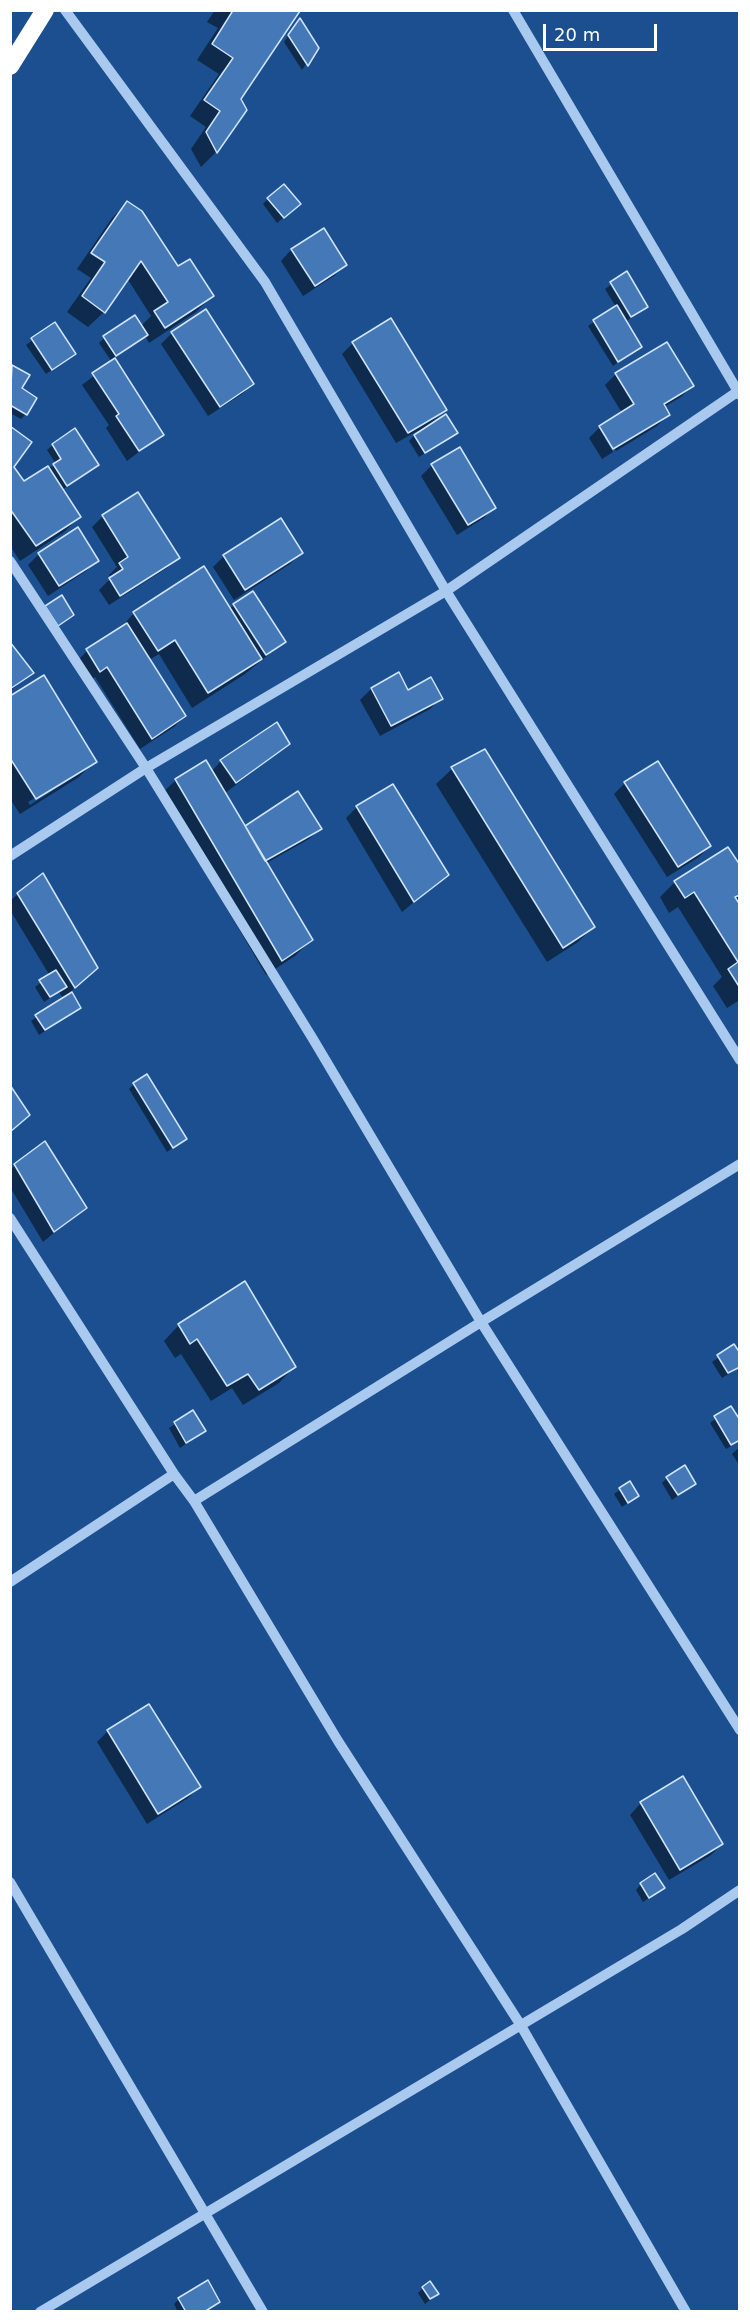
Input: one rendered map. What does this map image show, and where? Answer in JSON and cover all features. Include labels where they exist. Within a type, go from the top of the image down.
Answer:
[{"type":"highway","points":[[10,66],[45,10]]},
{"type":"street","points":[[65,10],[265,282],[446,591],[740,1060]]},
{"type":"street","points":[[10,856],[146,768],[446,591],[739,392],[513,10]]},
{"type":"street","points":[[10,561],[146,768],[307,1029],[481,1322],[740,1730]]},
{"type":"street","points":[[194,1501],[740,1164]]},
{"type":"street","points":[[10,1218],[174,1474],[194,1501],[338,1741],[520,2024],[686,2312]]},
{"type":"street","points":[[10,1582],[174,1474]]},
{"type":"street","points":[[10,1882],[263,2312]]},
{"type":"street","points":[[40,2312],[682,1929],[740,1890]]},
{"type":"building","points":[[229,10],[300,11],[241,99],[247,110],[217,153],[206,132],[220,111],[204,100],[233,58],[212,44],[232,12]]},
{"type":"building","points":[[300,18],[319,48],[308,66],[288,35]]},
{"type":"building","points":[[284,184],[301,204],[284,218],[267,198]]},
{"type":"building","points":[[127,201],[142,211],[178,266],[190,259],[214,296],[165,328],[154,311],[168,302],[141,261],[105,313],[82,296],[105,262],[91,253]]},
{"type":"building","points":[[324,228],[347,265],[315,286],[291,249]]},
{"type":"building","points":[[627,271],[648,307],[631,317],[610,282]]},
{"type":"building","points":[[617,305],[642,347],[618,362],[593,320]]},
{"type":"building","points":[[206,309],[254,384],[220,407],[171,332]]},
{"type":"building","points":[[135,315],[148,335],[116,356],[103,336]]},
{"type":"building","points":[[391,318],[447,410],[408,433],[352,342]]},
{"type":"building","points":[[55,322],[76,354],[52,370],[31,338]]},
{"type":"building","points":[[667,342],[694,386],[664,404],[670,415],[613,449],[599,426],[634,404],[615,373]]},
{"type":"building","points":[[115,358],[164,435],[139,451],[116,416],[119,414],[92,373]]},
{"type":"building","points":[[12,365],[30,375],[22,388],[37,398],[27,415],[10,405]]},
{"type":"building","points":[[446,414],[458,433],[425,453],[414,435]]},
{"type":"building","points":[[10,426],[32,442],[14,467],[24,481],[48,466],[81,517],[36,546],[10,509]]},
{"type":"building","points":[[75,428],[99,465],[67,486],[53,464],[61,459],[52,444]]},
{"type":"building","points":[[460,447],[496,508],[468,525],[431,464]]},
{"type":"building","points":[[138,492],[180,558],[120,596],[109,578],[123,569],[119,563],[128,557],[102,515]]},
{"type":"building","points":[[281,518],[303,553],[245,590],[223,555]]},
{"type":"building","points":[[78,527],[99,561],[59,586],[38,553]]},
{"type":"building","points":[[204,566],[262,659],[208,693],[175,640],[158,651],[133,612]]},
{"type":"building","points":[[253,591],[286,642],[266,655],[233,604]]},
{"type":"building","points":[[62,595],[74,615],[58,626],[45,606]]},
{"type":"building","points":[[127,623],[186,716],[152,739],[107,667],[100,672],[86,649]]},
{"type":"building","points":[[10,642],[34,673],[10,689]]},
{"type":"building","points":[[399,672],[408,690],[431,677],[443,699],[391,726],[371,688]]},
{"type":"building","points":[[44,675],[97,762],[36,799],[10,758],[10,696]]},
{"type":"building","points":[[277,722],[290,744],[236,783],[220,760]]},
{"type":"building","points":[[485,749],[595,927],[563,948],[451,767]]},
{"type":"building","points":[[206,760],[313,940],[282,961],[175,779]]},
{"type":"building","points":[[658,761],[711,846],[678,867],[624,782]]},
{"type":"building","points":[[393,784],[449,875],[414,902],[356,806]]},
{"type":"building","points":[[298,791],[322,829],[265,861],[245,826]]},
{"type":"building","points":[[728,847],[740,865],[740,895],[735,897],[740,905],[740,988],[728,969],[738,962],[694,892],[685,898],[674,881]]},
{"type":"building","points":[[43,873],[98,968],[75,988],[17,893]]},
{"type":"building","points":[[56,970],[67,987],[50,997],[39,980]]},
{"type":"building","points":[[72,992],[81,1008],[45,1030],[35,1015]]},
{"type":"building","points":[[147,1074],[187,1139],[173,1148],[133,1083]]},
{"type":"building","points":[[10,1085],[30,1115],[10,1132]]},
{"type":"building","points":[[45,1141],[87,1208],[54,1232],[14,1164]]},
{"type":"building","points":[[245,1281],[296,1367],[259,1390],[248,1374],[227,1386],[197,1339],[190,1344],[178,1324]]},
{"type":"building","points":[[734,1344],[740,1353],[740,1367],[728,1373],[717,1355]]},
{"type":"building","points":[[731,1406],[740,1420],[740,1440],[731,1445],[714,1416]]},
{"type":"building","points":[[193,1410],[206,1431],[186,1443],[174,1422]]},
{"type":"building","points":[[685,1465],[696,1484],[678,1495],[666,1477]]},
{"type":"building","points":[[630,1481],[639,1496],[628,1503],[619,1488]]},
{"type":"building","points":[[149,1704],[201,1787],[158,1814],[107,1730]]},
{"type":"building","points":[[683,1776],[723,1844],[680,1870],[640,1802]]},
{"type":"building","points":[[655,1873],[665,1888],[649,1898],[640,1883]]},
{"type":"building","points":[[208,2280],[220,2302],[204,2312],[186,2312],[178,2298]]},
{"type":"building","points":[[430,2281],[439,2294],[430,2299],[422,2287]]}]
